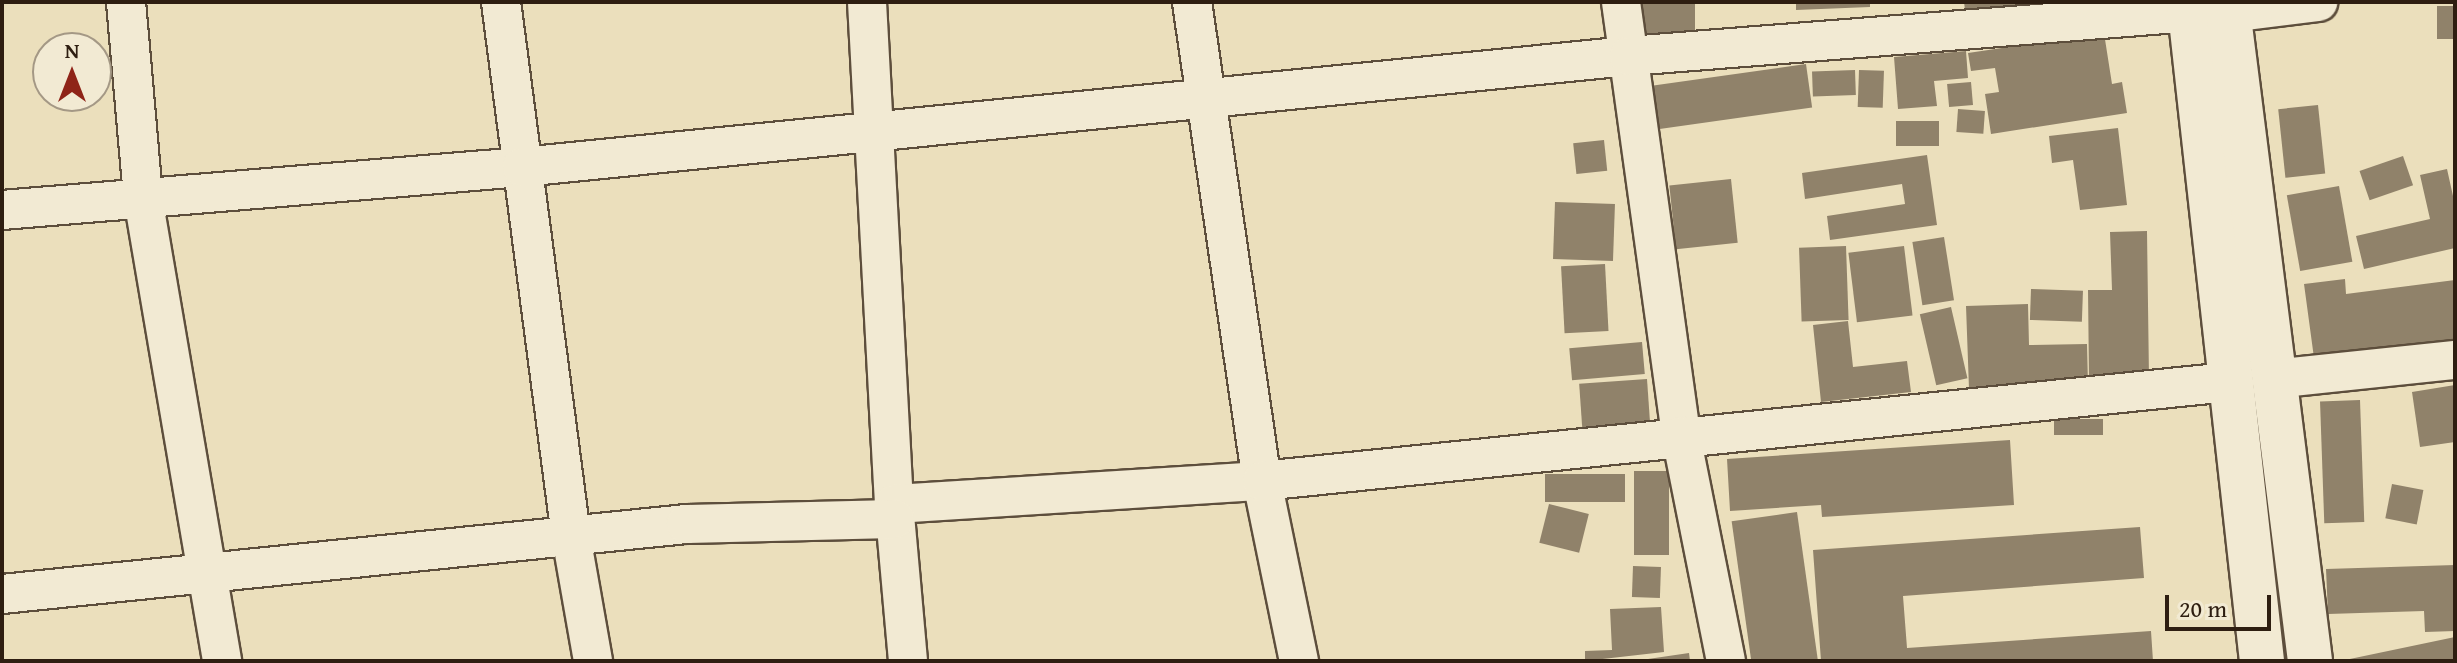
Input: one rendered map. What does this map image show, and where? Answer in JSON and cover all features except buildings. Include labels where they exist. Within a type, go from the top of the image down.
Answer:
[{"type":"street","points":[[126,2],[143,198],[222,661]]},
{"type":"street","points":[[501,2],[571,536],[593,661]]},
{"type":"street","points":[[867,2],[894,512],[908,661]]},
{"type":"street","points":[[1192,2],[1203,100],[1262,481],[1299,661]]},
{"type":"street","points":[[1621,2],[1681,436],[1726,661]]},
{"type":"street","points":[[2,210],[522,167],[1629,56],[2209,7],[2318,2]]},
{"type":"street","points":[[2209,7],[2273,379],[2310,661]]},
{"type":"street","points":[[2209,7],[2229,382],[2262,661]]},
{"type":"street","points":[[2273,379],[2455,360]]},
{"type":"street","points":[[2,594],[207,576],[700,523],[894,512],[1262,481],[2229,382]]}]
